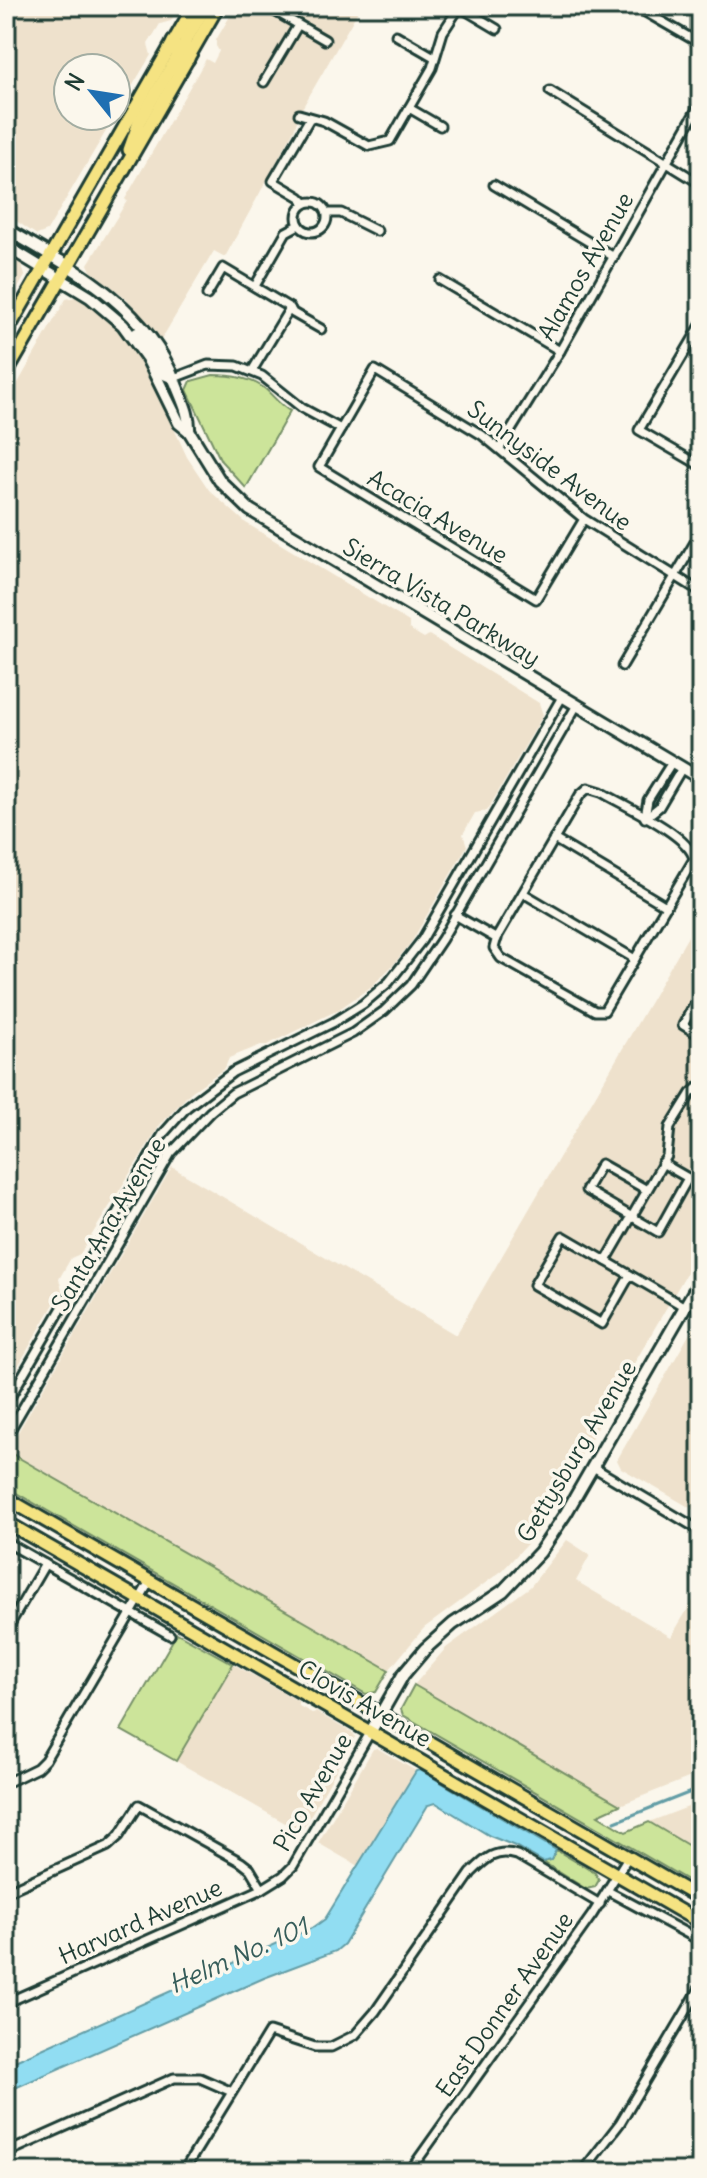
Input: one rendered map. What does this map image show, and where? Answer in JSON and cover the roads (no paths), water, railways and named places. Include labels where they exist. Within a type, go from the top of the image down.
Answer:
[{"type":"main road","points":[[6,333],[194,6]]},
{"type":"main road","points":[[188,59],[185,42],[206,6]]},
{"type":"main road","points":[[6,374],[218,6]]},
{"type":"main road","points":[[117,181],[139,122],[177,57],[178,50],[173,42]]},
{"type":"main road","points":[[6,229],[68,266]]},
{"type":"main road","points":[[6,246],[61,278]]},
{"type":"main road","name":"Sierra Vista Parkway","points":[[68,266],[111,295],[149,333],[174,378],[190,419],[189,431]]},
{"type":"main road","name":"Sierra Vista Parkway","points":[[61,278],[113,315],[139,346],[179,423],[189,431],[220,481],[250,510],[701,779]]},
{"type":"main road","points":[[113,315],[139,334],[164,374],[174,378]]},
{"type":"main road","name":"Gettysburg Avenue","points":[[371,1731],[403,1675],[425,1649],[453,1624],[503,1591],[528,1567],[553,1535],[685,1307],[697,1295],[701,1279]]},
{"type":"main road","name":"Clovis Avenue","points":[[6,1498],[701,1899]]},
{"type":"main road","name":"Clovis Avenue","points":[[6,1522],[701,1923]]},
{"type":"street","points":[[266,6],[325,40]]},
{"type":"street","points":[[299,114],[324,121],[369,146],[390,141],[432,68],[443,32],[461,6],[497,29]]},
{"type":"street","points":[[635,6],[701,44]]},
{"type":"street","points":[[264,82],[298,25]]},
{"type":"street","points":[[396,35],[434,57]]},
{"type":"street","points":[[550,91],[701,184]]},
{"type":"street","name":"Alamos Avenue","points":[[500,448],[560,351],[701,102]]},
{"type":"street","points":[[409,108],[440,126]]},
{"type":"street","points":[[306,203],[298,211],[299,225],[306,231],[319,231],[327,224],[327,213],[321,204],[306,203],[273,181],[310,118]]},
{"type":"street","points":[[494,185],[614,257]]},
{"type":"street","points":[[327,213],[341,213],[377,231]]},
{"type":"street","points":[[255,286],[286,232],[299,225]]},
{"type":"street","points":[[207,295],[223,268],[321,329]]},
{"type":"street","points":[[440,280],[560,351]]},
{"type":"street","points":[[252,371],[290,308]]},
{"type":"street","points":[[701,325],[639,430],[701,466]]},
{"type":"street","points":[[174,378],[208,365],[237,366],[262,376],[302,408],[341,429]]},
{"type":"street","name":"Sunnyside Avenue","points":[[341,429],[375,370],[500,448],[584,519],[701,592]]},
{"type":"street","name":"Acacia Avenue","points":[[341,429],[319,467],[536,599],[584,519]]},
{"type":"street","points":[[622,666],[701,532]]},
{"type":"street","name":"Santa Ana Avenue","points":[[6,1404],[163,1134],[187,1107],[233,1072],[334,1022],[363,1004],[389,982],[422,940],[562,697]]},
{"type":"street","name":"Santa Ana Avenue","points":[[6,1437],[159,1172],[187,1134],[233,1093],[342,1039],[384,1011],[411,985],[425,967],[577,705]]},
{"type":"street","points":[[645,818],[648,800],[677,765]]},
{"type":"street","points":[[588,788],[601,792],[645,818],[680,838],[692,849],[694,859],[604,1011],[595,1011],[501,958],[494,948],[497,939],[580,795],[588,788]]},
{"type":"street","points":[[554,839],[666,906]]},
{"type":"street","points":[[523,893],[635,959]]},
{"type":"street","points":[[455,915],[497,939]]},
{"type":"street","points":[[701,1002],[697,999],[683,1025],[701,1036]]},
{"type":"street","points":[[606,1261],[667,1156],[670,1127],[691,1093],[701,1085]]},
{"type":"street","points":[[662,1163],[701,1185]]},
{"type":"street","points":[[647,1190],[601,1164],[586,1190],[658,1232],[688,1178]]},
{"type":"street","points":[[630,1275],[602,1324],[534,1285],[563,1236],[685,1307]]},
{"type":"street","points":[[593,1467],[701,1531]]},
{"type":"street","points":[[6,1542],[170,1635]]},
{"type":"street","points":[[6,1631],[45,1564]]},
{"type":"street","points":[[6,1783],[37,1768],[45,1760],[150,1581]]},
{"type":"street","name":"Pico Avenue","points":[[287,1872],[371,1731]]},
{"type":"street","points":[[6,1892],[108,1846],[119,1836],[139,1805],[241,1862],[250,1869],[262,1889]]},
{"type":"street","points":[[185,2172],[269,2032],[315,2047],[331,2047],[355,2035],[375,2012],[471,1873],[489,1856],[506,1851],[517,1855],[600,1904]]},
{"type":"street","name":"East Donner Avenue","points":[[409,2172],[600,1904],[628,1857]]},
{"type":"street","name":"Harvard Avenue","points":[[6,2003],[262,1889],[287,1872]]},
{"type":"street","points":[[608,1891],[701,1941]]},
{"type":"street","points":[[582,2172],[620,2123],[701,1986]]},
{"type":"street","points":[[6,2153],[174,2078],[200,2078],[232,2092]]},
{"type":"water","points":[[420,1770],[556,1850],[551,1860],[543,1862],[490,1836],[436,1803],[428,1805],[344,1944],[336,1951],[264,1978],[6,2092],[6,2065],[314,1927],[325,1919],[416,1771]]},
{"type":"waterway","name":"Helm No. 101","points":[[615,1822],[701,1788]]}]
